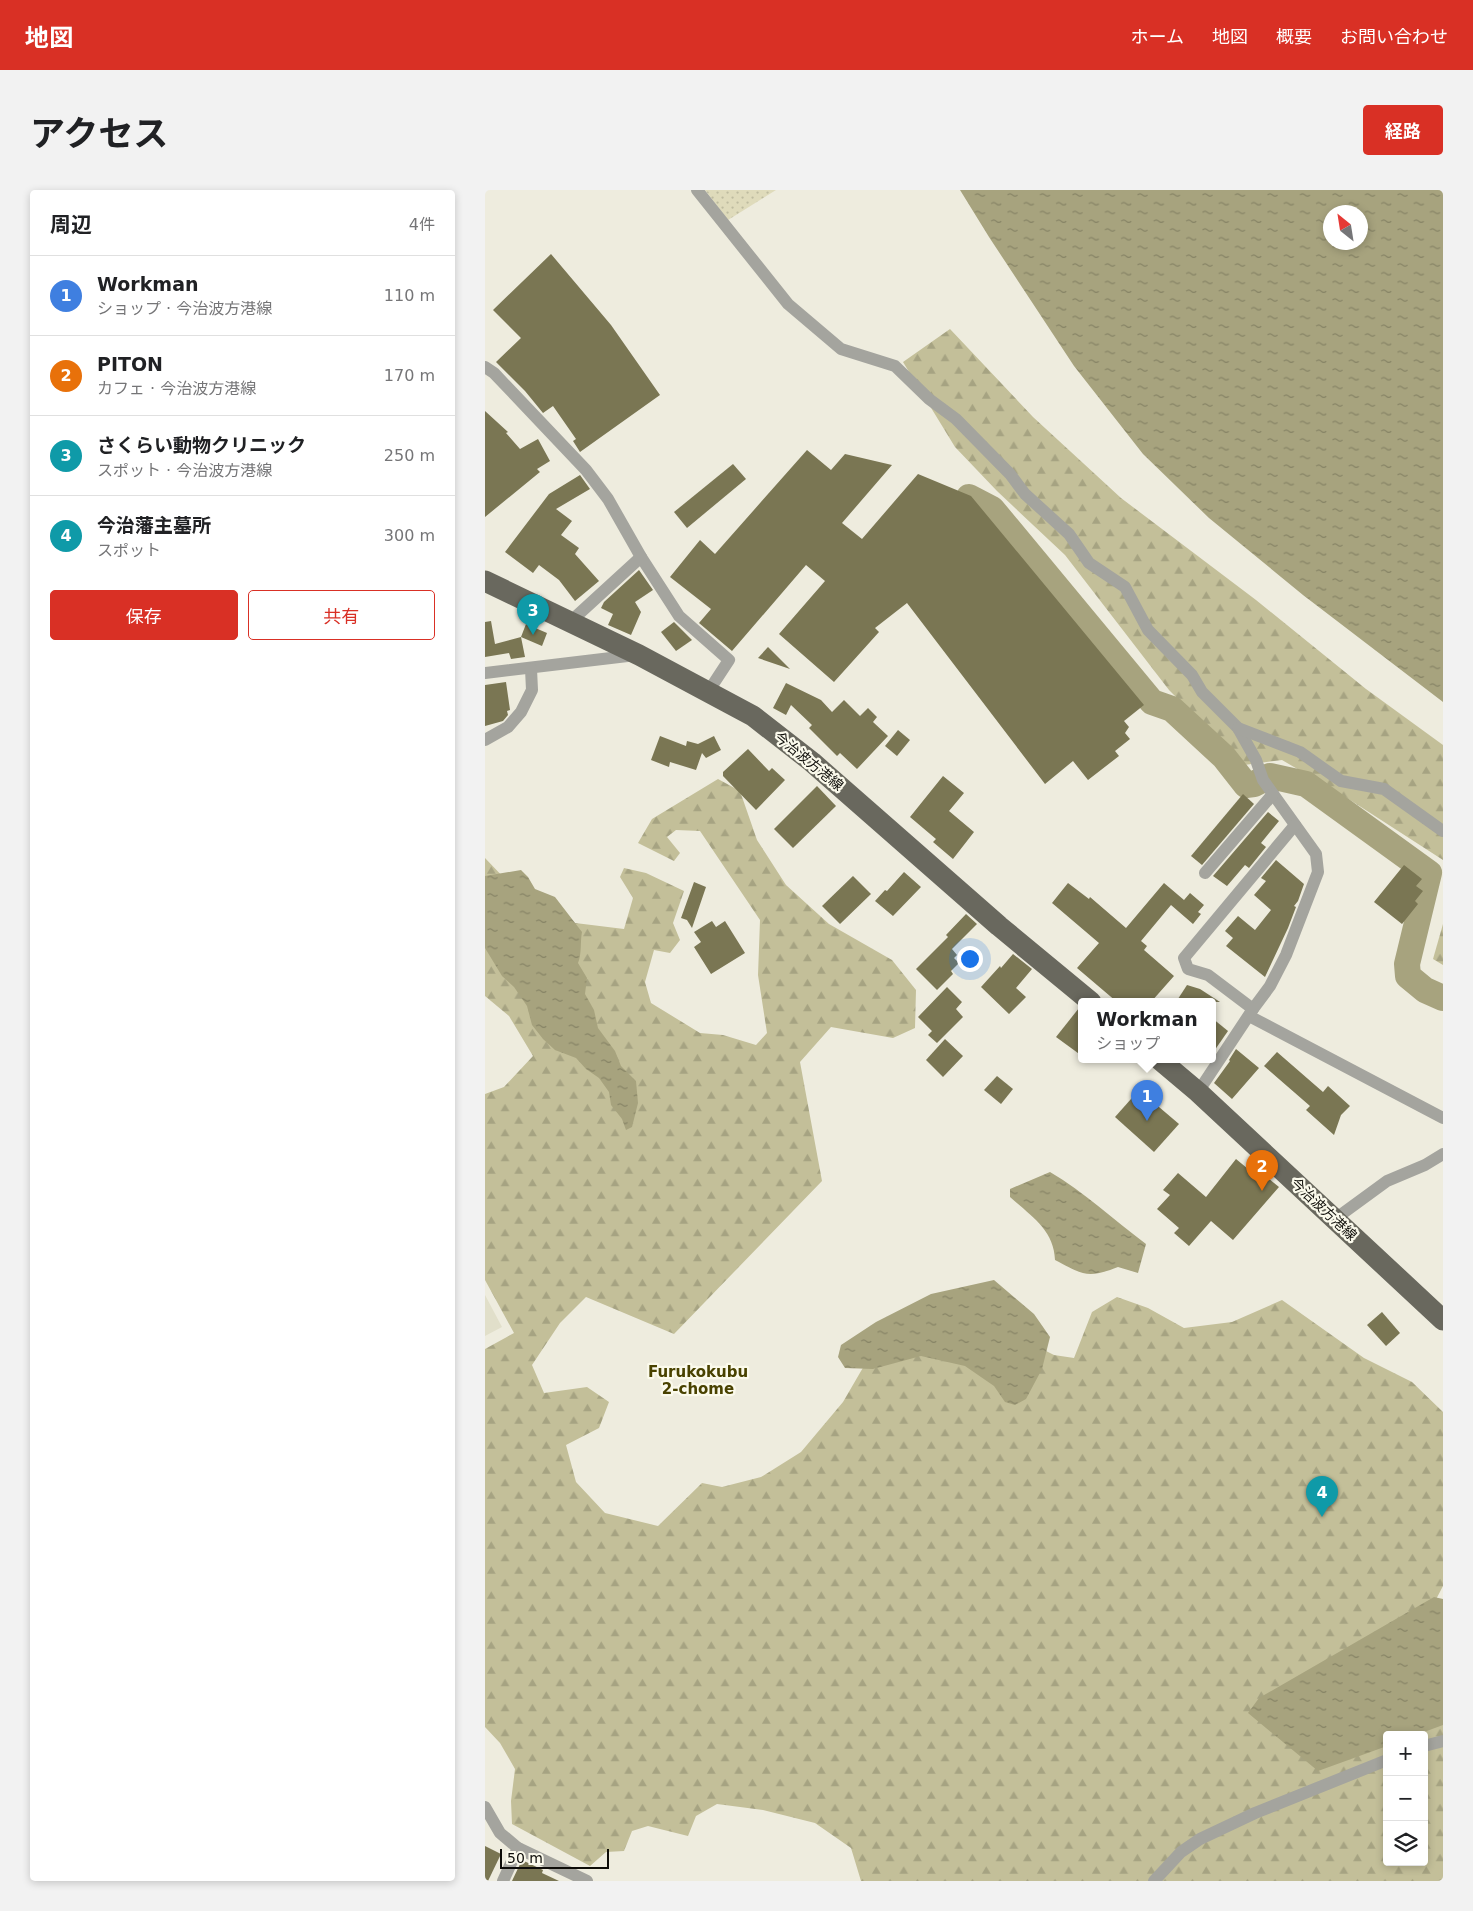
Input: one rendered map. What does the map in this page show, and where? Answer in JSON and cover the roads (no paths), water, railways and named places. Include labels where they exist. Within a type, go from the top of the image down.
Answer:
[{"type":"main road","name":"今治波方港線","points":[[485,581],[639,655],[753,716],[812,762],[999,926],[1086,998]]},
{"type":"main road","name":"今治波方港線","points":[[1164,1063],[1198,1092],[1443,1320]]},
{"type":"street","points":[[697,190],[788,304],[841,349],[895,366],[929,400],[956,418],[1010,474],[1025,494],[1069,534],[1089,563],[1125,587],[1148,630],[1192,675],[1202,692],[1238,728],[1256,760],[1263,780],[1316,854],[1318,872],[1286,955],[1270,986],[1198,1092]]},
{"type":"street","points":[[485,367],[494,373],[586,470],[608,499],[641,557],[679,616],[729,660],[708,692]]},
{"type":"street","points":[[570,622],[641,557]]},
{"type":"street","points":[[485,673],[639,655]]},
{"type":"street","points":[[485,740],[507,726],[521,712],[532,690],[531,669]]},
{"type":"street","points":[[1238,728],[1300,752],[1341,782],[1384,790],[1443,831]]},
{"type":"street","points":[[1205,873],[1273,794]]},
{"type":"street","points":[[1295,825],[1184,958],[1187,969],[1208,975],[1251,1013],[1443,1118]]},
{"type":"street","points":[[1335,1219],[1387,1181],[1425,1165],[1443,1154]]},
{"type":"street","points":[[1428,1745],[1443,1741]]},
{"type":"street","points":[[1153,1881],[1181,1852],[1200,1839],[1255,1813],[1383,1762]]},
{"type":"street","points":[[485,1806],[500,1833],[518,1848],[587,1881]]},
{"type":"street","points":[[503,1881],[518,1848]]},
{"type":"water","points":[[960,190],[1443,190],[1443,702],[1303,595],[1209,518],[1143,454],[1074,366]]},
{"type":"water","points":[[521,870],[535,889],[555,897],[582,932],[578,963],[587,978],[585,994],[594,1010],[598,1028],[615,1051],[621,1066],[636,1081],[638,1103],[632,1127],[626,1130],[622,1119],[611,1105],[609,1092],[599,1078],[586,1069],[576,1058],[555,1050],[543,1039],[532,1025],[527,1006],[514,987],[502,976],[485,948],[485,876]]},
{"type":"water","points":[[1050,1172],[1087,1197],[1146,1244],[1138,1273],[1118,1267],[1099,1273],[1086,1274],[1055,1260],[1054,1249],[1046,1232],[1033,1217],[1010,1197],[1010,1189]]},
{"type":"water","points":[[994,1280],[1034,1314],[1050,1337],[1042,1369],[1026,1399],[1015,1405],[1005,1402],[994,1386],[965,1366],[921,1356],[873,1369],[845,1368],[838,1357],[841,1345],[876,1322],[931,1294]]},
{"type":"water","points":[[1434,1597],[1443,1599],[1443,1725],[1427,1731],[1383,1731],[1383,1747],[1318,1771],[1248,1713],[1259,1698]]},
{"type":"waterway","points":[[969,497],[992,509],[1152,702],[1172,709],[1224,757],[1246,785],[1254,784],[1270,776],[1306,784],[1429,873],[1407,964],[1408,976],[1425,990],[1443,998]]},
{"type":"place","name":"さくらい動物クリニック","points":[[533,635]]},
{"type":"place","name":"Workman","points":[[1147,1121]]},
{"type":"place","name":"PITON","points":[[1262,1191]]},
{"type":"place","name":"今治藩主墓所","points":[[1322,1517]]},
{"type":"district","name":"Furukokubu 2-chome","points":[[698,1380]]}]
